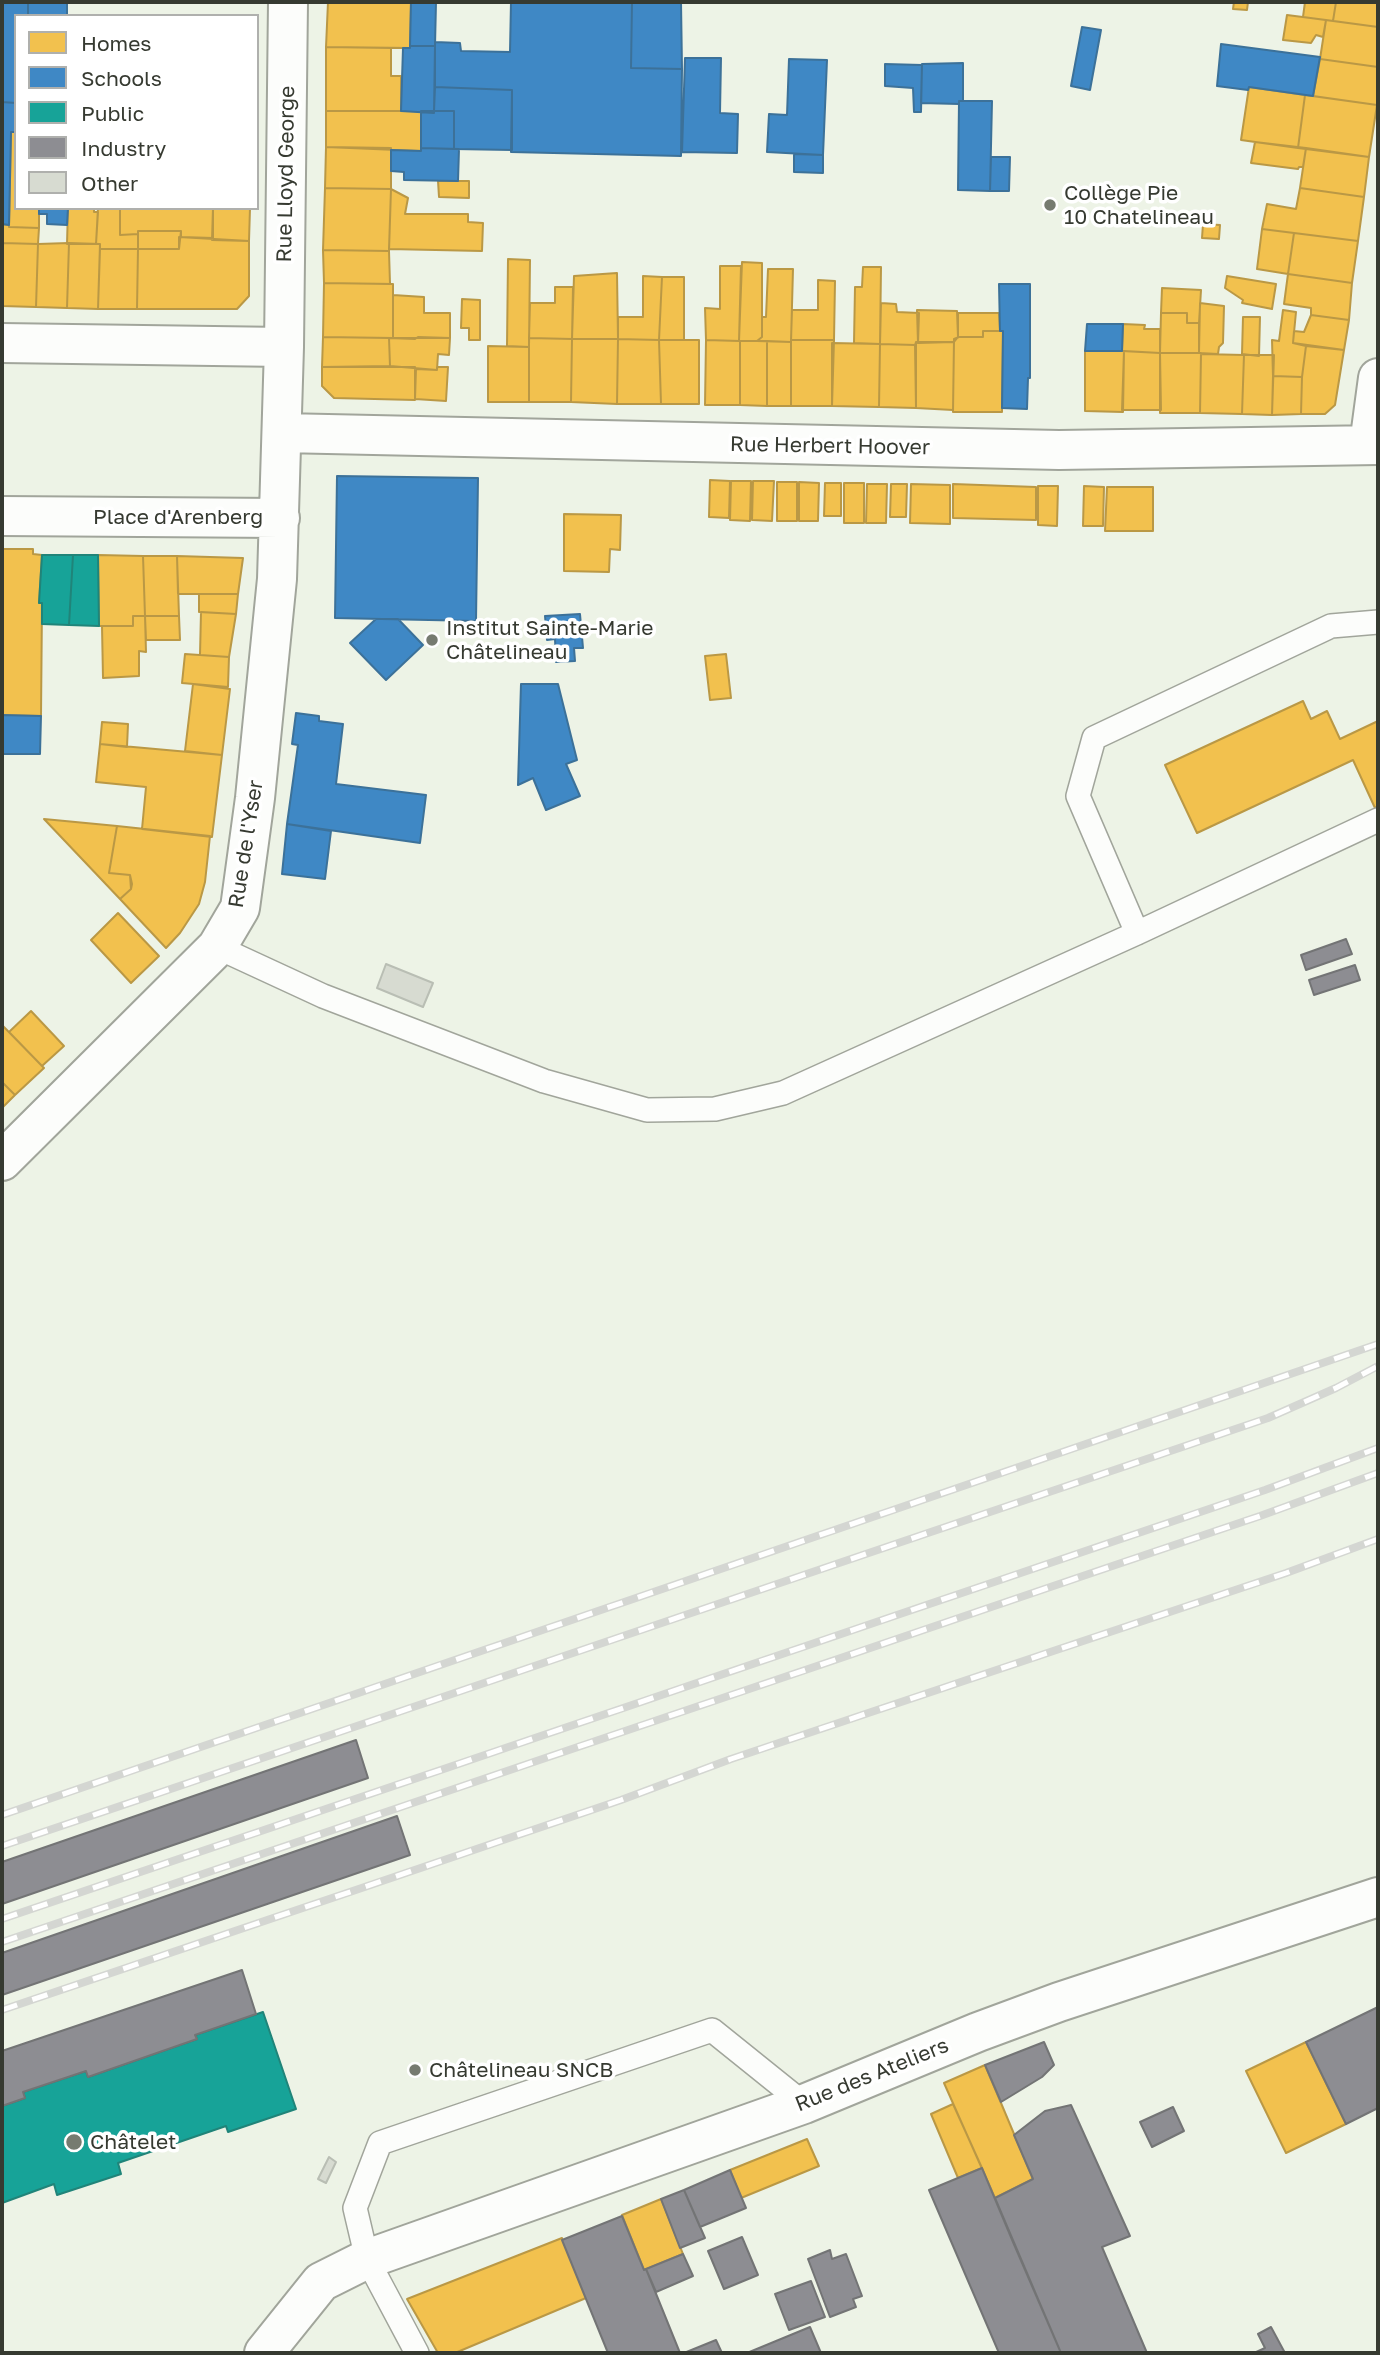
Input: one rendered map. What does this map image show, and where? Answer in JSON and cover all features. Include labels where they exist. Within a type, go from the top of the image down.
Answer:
[{"type":"street","name":"Rue Lloyd George","points":[[284,347],[288,2]]},
{"type":"street","points":[[2,343],[284,347]]},
{"type":"street","name":"Place d'Arenberg","points":[[2,516],[279,518],[284,347]]},
{"type":"street","points":[[1374,445],[1378,379]]},
{"type":"street","name":"Rue Herbert Hoover","points":[[282,433],[1059,450],[1374,445]]},
{"type":"street","name":"Rue de l'Yser","points":[[2,1161],[217,947],[240,908],[255,798],[277,579],[279,518]]},
{"type":"street","name":"Rue des Ateliers","points":[[264,2353],[321,2282],[367,2259],[804,2104],[978,2032],[1059,2002],[1378,1898]]},
{"type":"lane","points":[[1137,933],[1078,796],[1094,738],[1331,626],[1378,622]]},
{"type":"lane","points":[[217,947],[323,996],[544,1081],[647,1110],[715,1109],[783,1093],[1137,933],[1378,820]]},
{"type":"lane","points":[[417,2353],[367,2259],[355,2208],[380,2143],[712,2030],[804,2104]]},
{"type":"building: Homes","points":[[328,2],[411,2],[410,48],[326,47]]},
{"type":"building: Homes","points":[[1234,2],[1248,2],[1247,10],[1233,9]]},
{"type":"building: Homes","points":[[1305,2],[1336,2],[1333,21],[1303,17]]},
{"type":"building: Homes","points":[[1336,2],[1378,2],[1378,27],[1333,21]]},
{"type":"building: Homes","points":[[1287,15],[1326,20],[1323,37],[1316,35],[1311,43],[1283,40]]},
{"type":"building: Homes","points":[[1326,20],[1378,27],[1378,67],[1320,59]]},
{"type":"building: Homes","points":[[326,47],[391,48],[391,76],[401,76],[401,111],[326,111]]},
{"type":"building: Homes","points":[[1320,59],[1378,67],[1377,105],[1313,96]]},
{"type":"building: Homes","points":[[1249,87],[1305,95],[1298,148],[1241,140]]},
{"type":"building: Homes","points":[[1305,95],[1377,105],[1369,157],[1298,148]]},
{"type":"building: Homes","points":[[326,111],[421,111],[421,151],[326,147]]},
{"type":"building: Homes","points":[[11,132],[14,132],[14,210],[39,210],[39,228],[9,227]]},
{"type":"building: Homes","points":[[1255,142],[1306,148],[1303,167],[1298,169],[1251,163]]},
{"type":"building: Homes","points":[[326,147],[391,148],[391,189],[325,188]]},
{"type":"building: Homes","points":[[1306,148],[1369,157],[1364,197],[1300,188]]},
{"type":"building: Homes","points":[[438,181],[469,181],[469,198],[439,197]]},
{"type":"building: Homes","points":[[325,188],[391,189],[389,251],[323,250]]},
{"type":"building: Homes","points":[[1300,188],[1364,197],[1358,241],[1262,229],[1267,204],[1296,209]]},
{"type":"building: Homes","points":[[391,189],[408,198],[405,214],[468,214],[468,222],[483,223],[482,251],[389,249]]},
{"type":"building: Homes","points":[[68,210],[98,212],[96,244],[67,244]]},
{"type":"building: Homes","points":[[98,210],[120,210],[120,235],[138,234],[138,249],[100,249],[100,244],[96,244]]},
{"type":"building: Homes","points":[[120,210],[213,210],[213,238],[181,237],[181,231],[138,231],[138,234],[120,235]]},
{"type":"building: Homes","points":[[213,210],[250,210],[249,241],[212,240]]},
{"type":"building: Homes","points":[[2,224],[9,227],[39,228],[38,244],[2,243]]},
{"type":"building: Homes","points":[[1203,224],[1220,225],[1219,239],[1202,238]]},
{"type":"building: Homes","points":[[1262,229],[1294,233],[1288,274],[1257,269]]},
{"type":"building: Homes","points":[[138,231],[181,231],[179,249],[138,249]]},
{"type":"building: Homes","points":[[1294,233],[1358,241],[1352,283],[1288,274]]},
{"type":"building: Homes","points":[[179,237],[249,241],[249,296],[237,309],[137,309],[138,249],[179,249]]},
{"type":"building: Homes","points":[[2,243],[38,244],[36,307],[2,306]]},
{"type":"building: Homes","points":[[69,243],[100,244],[98,309],[67,308]]},
{"type":"building: Homes","points":[[69,243],[67,308],[36,307],[38,244]]},
{"type":"building: Homes","points":[[100,249],[138,249],[137,309],[98,309]]},
{"type":"building: Homes","points":[[323,250],[389,251],[390,284],[324,283]]},
{"type":"building: Homes","points":[[508,259],[530,260],[529,347],[507,346]]},
{"type":"building: Homes","points":[[742,262],[762,263],[762,337],[757,341],[739,341]]},
{"type":"building: Homes","points":[[720,266],[741,266],[739,341],[706,340],[705,308],[720,309]]},
{"type":"building: Homes","points":[[863,267],[881,267],[880,344],[854,343],[855,287],[862,287]]},
{"type":"building: Homes","points":[[768,269],[793,269],[791,342],[757,341],[762,337],[762,317],[766,317]]},
{"type":"building: Homes","points":[[617,273],[618,339],[572,339],[574,276]]},
{"type":"building: Homes","points":[[1288,274],[1352,283],[1349,320],[1311,315],[1311,308],[1284,304]]},
{"type":"building: Homes","points":[[643,276],[662,277],[659,340],[618,339],[618,317],[643,317]]},
{"type":"building: Homes","points":[[1227,276],[1276,284],[1272,309],[1242,303],[1243,300],[1225,288]]},
{"type":"building: Homes","points":[[662,277],[684,277],[684,340],[659,340]]},
{"type":"building: Homes","points":[[818,280],[835,281],[834,340],[791,340],[792,310],[818,310]]},
{"type":"building: Homes","points":[[324,283],[393,284],[393,338],[323,337]]},
{"type":"building: Homes","points":[[555,287],[573,287],[572,339],[529,338],[530,303],[555,303]]},
{"type":"building: Homes","points":[[1162,288],[1201,290],[1199,323],[1187,323],[1187,313],[1161,313]]},
{"type":"building: Homes","points":[[393,295],[424,297],[424,313],[450,313],[450,338],[393,338]]},
{"type":"building: Homes","points":[[462,299],[480,300],[480,340],[469,340],[469,328],[461,328]]},
{"type":"building: Homes","points":[[881,303],[896,304],[897,312],[919,313],[918,343],[880,344]]},
{"type":"building: Homes","points":[[1200,303],[1224,306],[1223,343],[1218,354],[1199,353]]},
{"type":"building: Homes","points":[[917,310],[957,311],[958,337],[954,342],[918,343]]},
{"type":"building: Homes","points":[[1283,310],[1296,312],[1293,343],[1306,346],[1302,377],[1273,376],[1272,340],[1279,341]]},
{"type":"building: Homes","points":[[958,313],[999,313],[1000,331],[983,331],[983,337],[958,337]]},
{"type":"building: Homes","points":[[1161,313],[1187,313],[1187,323],[1199,323],[1199,353],[1160,353]]},
{"type":"building: Homes","points":[[1311,315],[1349,320],[1344,350],[1293,343],[1294,331],[1304,332]]},
{"type":"building: Homes","points":[[1243,317],[1260,317],[1259,356],[1242,354]]},
{"type":"building: Homes","points":[[1123,324],[1145,325],[1144,329],[1160,329],[1160,353],[1122,351]]},
{"type":"building: Homes","points":[[983,331],[1003,331],[1002,412],[953,412],[954,339],[983,337]]},
{"type":"building: Homes","points":[[323,337],[389,338],[390,366],[322,367]]},
{"type":"building: Homes","points":[[389,338],[450,338],[449,355],[438,354],[437,370],[390,366]]},
{"type":"building: Homes","points":[[529,338],[572,339],[571,402],[529,402]]},
{"type":"building: Homes","points":[[572,339],[618,339],[617,404],[571,402]]},
{"type":"building: Homes","points":[[618,339],[659,340],[661,404],[617,404]]},
{"type":"building: Homes","points":[[659,340],[699,340],[699,404],[661,404]]},
{"type":"building: Homes","points":[[706,340],[740,341],[740,405],[705,405]]},
{"type":"building: Homes","points":[[791,340],[834,340],[832,406],[791,406]]},
{"type":"building: Homes","points":[[740,341],[767,341],[767,406],[740,405]]},
{"type":"building: Homes","points":[[767,341],[791,342],[791,406],[767,406]]},
{"type":"building: Homes","points":[[916,342],[954,342],[953,410],[916,408]]},
{"type":"building: Homes","points":[[832,343],[880,344],[879,407],[832,406]]},
{"type":"building: Homes","points":[[880,344],[915,345],[916,408],[879,407]]},
{"type":"building: Homes","points":[[488,346],[529,347],[529,402],[488,402]]},
{"type":"building: Homes","points":[[1306,346],[1344,350],[1335,405],[1325,414],[1301,414]]},
{"type":"building: Homes","points":[[1085,351],[1124,351],[1123,412],[1085,411]]},
{"type":"building: Homes","points":[[1124,351],[1160,353],[1161,410],[1122,410]]},
{"type":"building: Homes","points":[[1160,353],[1201,353],[1200,413],[1160,413]]},
{"type":"building: Homes","points":[[1201,354],[1244,355],[1242,414],[1200,413]]},
{"type":"building: Homes","points":[[1244,355],[1274,355],[1272,415],[1242,414]]},
{"type":"building: Homes","points":[[322,367],[415,367],[415,400],[334,398],[322,386]]},
{"type":"building: Homes","points":[[437,367],[448,367],[446,401],[415,399],[416,369],[437,370]]},
{"type":"building: Homes","points":[[1273,376],[1302,377],[1301,414],[1272,415]]},
{"type":"building: Homes","points":[[710,480],[730,481],[729,518],[709,517]]},
{"type":"building: Homes","points":[[731,481],[751,481],[750,521],[730,520]]},
{"type":"building: Homes","points":[[753,481],[774,481],[772,521],[752,520]]},
{"type":"building: Homes","points":[[777,482],[797,482],[797,521],[777,521]]},
{"type":"building: Homes","points":[[799,482],[819,483],[818,521],[799,521]]},
{"type":"building: Homes","points":[[825,483],[841,483],[841,516],[824,516]]},
{"type":"building: Homes","points":[[844,483],[864,483],[864,523],[844,523]]},
{"type":"building: Homes","points":[[867,484],[887,484],[886,523],[866,523]]},
{"type":"building: Homes","points":[[891,484],[907,484],[906,517],[890,517]]},
{"type":"building: Homes","points":[[911,484],[950,485],[950,524],[910,523]]},
{"type":"building: Homes","points":[[953,484],[1036,487],[1036,520],[953,518]]},
{"type":"building: Homes","points":[[1038,486],[1058,486],[1057,526],[1038,525]]},
{"type":"building: Homes","points":[[1084,486],[1104,487],[1103,526],[1083,526]]},
{"type":"building: Homes","points":[[1107,487],[1153,487],[1153,531],[1105,531]]},
{"type":"building: Homes","points":[[564,514],[621,515],[620,550],[610,549],[609,572],[564,571]]},
{"type":"building: Homes","points":[[2,549],[33,549],[33,554],[42,555],[39,603],[42,603],[41,716],[2,715]]},
{"type":"building: Homes","points":[[98,555],[143,556],[145,616],[133,616],[133,626],[99,626]]},
{"type":"building: Homes","points":[[143,556],[177,556],[179,616],[145,616]]},
{"type":"building: Homes","points":[[177,556],[243,558],[238,594],[178,594]]},
{"type":"building: Homes","points":[[199,594],[238,594],[236,614],[199,612]]},
{"type":"building: Homes","points":[[201,612],[236,614],[229,657],[200,655]]},
{"type":"building: Homes","points":[[133,616],[145,616],[146,652],[139,651],[139,676],[103,678],[102,626],[133,626]]},
{"type":"building: Homes","points":[[145,616],[179,616],[180,640],[146,640]]},
{"type":"building: Homes","points":[[185,654],[229,657],[228,687],[182,683]]},
{"type":"building: Homes","points":[[726,654],[731,698],[710,700],[705,656]]},
{"type":"building: Homes","points":[[193,684],[230,689],[222,755],[185,751]]},
{"type":"building: Homes","points":[[1303,701],[1311,719],[1327,711],[1340,739],[1378,721],[1378,806],[1375,808],[1353,760],[1197,833],[1165,765]]},
{"type":"building: Homes","points":[[102,722],[128,724],[127,747],[100,744]]},
{"type":"building: Homes","points":[[100,744],[222,755],[212,837],[142,829],[146,787],[96,782]]},
{"type":"building: Homes","points":[[44,819],[117,826],[109,873],[130,875],[131,889],[120,899]]},
{"type":"building: Homes","points":[[117,826],[210,836],[205,882],[199,904],[180,933],[166,948],[120,899],[131,889],[130,875],[109,873]]},
{"type":"building: Homes","points":[[118,913],[159,956],[131,983],[91,940]]},
{"type":"building: Homes","points":[[31,1011],[64,1046],[42,1066],[9,1032]]},
{"type":"building: Homes","points":[[3,1026],[44,1068],[15,1095],[2,1082]]},
{"type":"building: Homes","points":[[2,1082],[15,1095],[2,1108]]},
{"type":"building: Homes","points":[[1306,2042],[1346,2124],[1286,2153],[1246,2071]]},
{"type":"building: Homes","points":[[985,2065],[1033,2179],[995,2198],[944,2083]]},
{"type":"building: Homes","points":[[953,2104],[982,2168],[958,2178],[931,2114]]},
{"type":"building: Homes","points":[[807,2139],[819,2166],[741,2198],[730,2170]]},
{"type":"building: Homes","points":[[661,2199],[683,2254],[644,2270],[622,2215]]},
{"type":"building: Homes","points":[[562,2238],[586,2298],[455,2353],[438,2353],[407,2299]]},
{"type":"building: Schools","points":[[2,2],[28,2],[28,14],[14,14],[14,103],[2,102]]},
{"type":"building: Schools","points":[[28,2],[67,2],[67,14],[28,14]]},
{"type":"building: Schools","points":[[411,2],[436,2],[435,46],[410,46]]},
{"type":"building: Schools","points":[[511,2],[632,2],[631,68],[682,69],[681,156],[511,152],[512,90],[435,87],[435,42],[460,43],[461,51],[510,52]]},
{"type":"building: Schools","points":[[632,2],[681,2],[682,69],[631,68]]},
{"type":"building: Schools","points":[[1082,27],[1101,30],[1090,90],[1071,86]]},
{"type":"building: Schools","points":[[1221,44],[1320,57],[1313,96],[1249,87],[1248,90],[1217,86]]},
{"type":"building: Schools","points":[[435,46],[434,113],[401,111],[403,48]]},
{"type":"building: Schools","points":[[685,58],[721,58],[720,113],[738,114],[737,153],[682,152]]},
{"type":"building: Schools","points":[[789,59],[827,60],[823,155],[767,152],[769,114],[787,115]]},
{"type":"building: Schools","points":[[963,63],[963,101],[959,101],[959,104],[921,103],[922,64]]},
{"type":"building: Schools","points":[[885,64],[922,65],[921,112],[914,112],[913,88],[885,86]]},
{"type":"building: Schools","points":[[435,87],[512,90],[512,150],[454,149],[454,111],[434,111]]},
{"type":"building: Schools","points":[[959,101],[992,101],[990,191],[958,190]]},
{"type":"building: Schools","points":[[2,102],[14,103],[14,132],[11,132],[9,225],[2,224]]},
{"type":"building: Schools","points":[[421,111],[454,111],[454,149],[421,148]]},
{"type":"building: Schools","points":[[421,148],[459,149],[458,181],[404,180],[404,172],[391,171],[391,150],[421,151]]},
{"type":"building: Schools","points":[[794,154],[823,155],[823,173],[794,172]]},
{"type":"building: Schools","points":[[991,157],[1010,157],[1009,191],[990,191]]},
{"type":"building: Schools","points":[[39,210],[68,210],[67,225],[47,224],[47,214],[39,214]]},
{"type":"building: Schools","points":[[999,284],[1030,284],[1030,378],[1027,409],[1002,408],[1003,331],[1000,331]]},
{"type":"building: Schools","points":[[1087,324],[1123,324],[1122,351],[1085,351]]},
{"type":"building: Schools","points":[[337,476],[478,478],[476,621],[335,618]]},
{"type":"building: Schools","points":[[580,614],[583,648],[574,648],[575,661],[556,662],[555,639],[547,640],[545,616]]},
{"type":"building: Schools","points":[[376,619],[398,619],[423,645],[386,680],[350,643]]},
{"type":"building: Schools","points":[[521,684],[558,684],[577,760],[566,764],[580,796],[546,810],[533,778],[518,785]]},
{"type":"building: Schools","points":[[296,713],[319,716],[319,721],[343,724],[336,784],[426,795],[420,843],[287,824],[298,745],[292,744]]},
{"type":"building: Schools","points":[[2,715],[41,716],[40,754],[2,754]]},
{"type":"building: Schools","points":[[287,824],[331,831],[325,879],[282,874]]},
{"type":"building: Public","points":[[42,555],[73,555],[69,625],[42,624],[42,603],[39,603]]},
{"type":"building: Public","points":[[73,555],[98,555],[99,626],[69,625]]},
{"type":"building: Public","points":[[263,2012],[296,2109],[228,2132],[226,2126],[118,2163],[121,2174],[57,2195],[54,2184],[2,2203],[2,2106],[25,2098],[23,2092],[86,2071],[88,2077],[197,2039],[195,2035]]},
{"type":"building: Industry","points":[[1346,939],[1352,954],[1306,970],[1301,955]]},
{"type":"building: Industry","points":[[1355,965],[1360,980],[1314,995],[1309,980]]},
{"type":"building: Industry","points":[[356,1740],[368,1778],[2,1904],[2,1862]]},
{"type":"building: Industry","points":[[397,1816],[410,1855],[2,1995],[2,1953]]},
{"type":"building: Industry","points":[[242,1970],[256,2014],[195,2035],[197,2039],[88,2077],[86,2071],[23,2092],[25,2098],[2,2106],[2,2051]]},
{"type":"building: Industry","points":[[1378,2007],[1378,2108],[1346,2124],[1306,2042]]},
{"type":"building: Industry","points":[[1044,2042],[1054,2065],[1042,2077],[1001,2102],[985,2065]]},
{"type":"building: Industry","points":[[1071,2105],[1130,2236],[1102,2247],[1147,2353],[1061,2353],[995,2198],[1033,2179],[1014,2135],[1045,2111]]},
{"type":"building: Industry","points":[[1173,2107],[1184,2131],[1152,2147],[1140,2122]]},
{"type":"building: Industry","points":[[982,2168],[1061,2353],[999,2353],[929,2190]]},
{"type":"building: Industry","points":[[730,2170],[746,2208],[700,2227],[684,2190]]},
{"type":"building: Industry","points":[[684,2190],[705,2238],[680,2248],[661,2199]]},
{"type":"building: Industry","points":[[622,2216],[680,2353],[608,2353],[562,2240]]},
{"type":"building: Industry","points":[[742,2237],[758,2275],[724,2289],[708,2251]]},
{"type":"building: Industry","points":[[830,2250],[832,2259],[846,2254],[862,2296],[853,2299],[856,2307],[830,2317],[808,2259]]},
{"type":"building: Industry","points":[[683,2254],[693,2276],[656,2292],[646,2269]]},
{"type":"building: Industry","points":[[811,2281],[825,2317],[789,2330],[775,2294]]},
{"type":"building: Industry","points":[[810,2327],[821,2353],[747,2353]]},
{"type":"building: Industry","points":[[1271,2327],[1285,2353],[1254,2353],[1265,2348],[1258,2334]]},
{"type":"building: Industry","points":[[716,2340],[722,2353],[684,2353]]},
{"type":"building: Other","points":[[386,964],[433,983],[423,1007],[377,988]]},
{"type":"building: Other","points":[[329,2157],[336,2162],[326,2183],[318,2179]]},
{"type":"railway","points":[[2,1815],[1378,1344]]},
{"type":"railway","points":[[2,1846],[1268,1418],[1378,1366]]},
{"type":"railway","points":[[2,1919],[1265,1490],[1378,1448]]},
{"type":"railway","points":[[2,1942],[1260,1516],[1378,1473]]},
{"type":"railway","points":[[2,2010],[621,1800],[731,1759],[1286,1573],[1378,1539]]},
{"type":"place","name":"Collège Pie 10 Chatelineau","points":[[1050,205]]},
{"type":"place","name":"Institut Sainte-Marie Châtelineau","points":[[432,640]]},
{"type":"place","name":"Châtelineau SNCB","points":[[415,2070]]},
{"type":"place","name":"Châtelet","points":[[74,2142]]}]
